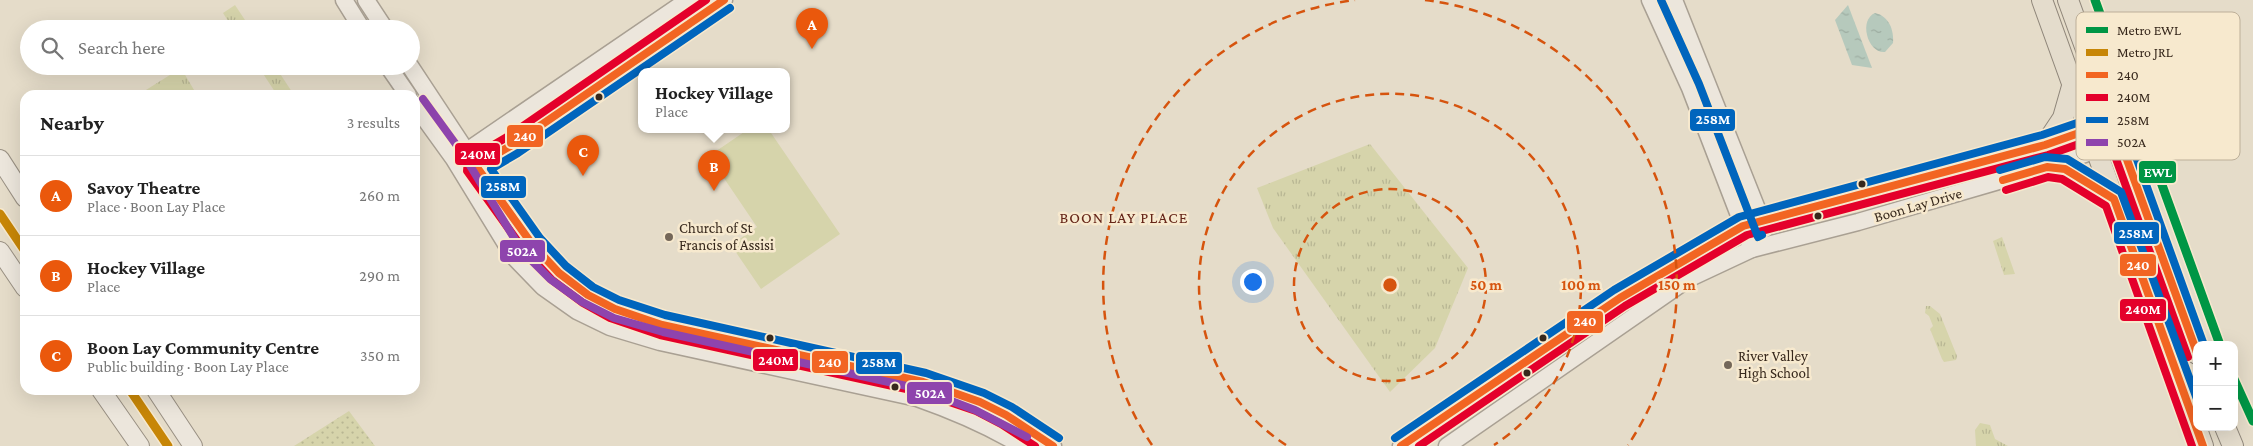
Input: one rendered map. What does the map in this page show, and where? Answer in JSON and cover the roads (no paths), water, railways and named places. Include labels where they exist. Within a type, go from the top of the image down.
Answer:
[{"type":"main road","points":[[2042,0],[2076,91]]},
{"type":"main road","points":[[2068,0],[2076,22]]},
{"type":"main road","points":[[2045,145],[2063,118],[2073,83]]},
{"type":"main road","points":[[0,159],[20,190]]},
{"type":"main road","points":[[2100,160],[2203,446]]},
{"type":"main road","points":[[2127,160],[2193,343]]},
{"type":"main road","points":[[2047,167],[2065,169],[2114,199]]},
{"type":"main road","points":[[0,251],[20,281]]},
{"type":"main road","points":[[104,395],[140,446]]},
{"type":"main road","points":[[159,395],[193,446]]},
{"type":"main road","points":[[2227,431],[2233,446]]},
{"type":"street","points":[[344,0],[356,20]]},
{"type":"street","points":[[366,0],[379,20]]},
{"type":"street","points":[[460,155],[688,0]]},
{"type":"street","points":[[470,171],[512,145],[724,0]]},
{"type":"street","points":[[1650,0],[1690,88],[1752,249]]},
{"type":"street","points":[[1674,0],[1731,140],[1755,208],[1770,243]]},
{"type":"street","points":[[394,75],[405,90]]},
{"type":"street","points":[[415,75],[470,171],[514,257],[542,287],[578,310],[610,327],[660,342],[917,398],[990,427],[1022,446]]},
{"type":"street","points":[[420,111],[460,155]]},
{"type":"street","name":"Boon Lay Drive","points":[[1402,446],[1620,298],[1743,226],[2045,145],[2076,135]]},
{"type":"street","points":[[1713,149],[1731,140]]},
{"type":"street","name":"Boon Lay Drive","points":[[1447,446],[1688,279],[1752,249],[1858,222],[2076,157]]},
{"type":"street","points":[[470,171],[559,273],[588,294],[615,309],[662,324],[923,382],[980,402],[1006,415],[1053,446]]},
{"type":"water","points":[[1848,5],[1872,68],[1852,65],[1835,20]]},
{"type":"water","points":[[1875,13],[1887,20],[1893,33],[1893,43],[1885,52],[1874,48],[1867,36],[1867,22]]},
{"type":"metro line","name":"EWL","points":[[2095,0],[2099,12]]},
{"type":"metro line","name":"EWL","points":[[2153,160],[2219,341]]},
{"type":"metro line","name":"JRL","points":[[0,214],[20,244]]},
{"type":"metro line","name":"EWL","points":[[2237,386],[2253,421]]},
{"type":"metro line","name":"JRL","points":[[133,395],[168,446]]},
{"type":"place","name":"Savoy Theatre","points":[[812,49]]},
{"type":"place","name":"Boon Lay Community Centre","points":[[583,176]]},
{"type":"place","name":"Hockey Village","points":[[714,191]]},
{"type":"place","name":"Church of St Francis of Assisi","points":[[669,237]]},
{"type":"place","name":"River Valley High School","points":[[1728,365]]},
{"type":"district","name":"BOON LAY PLACE","points":[[1124,217]]}]
